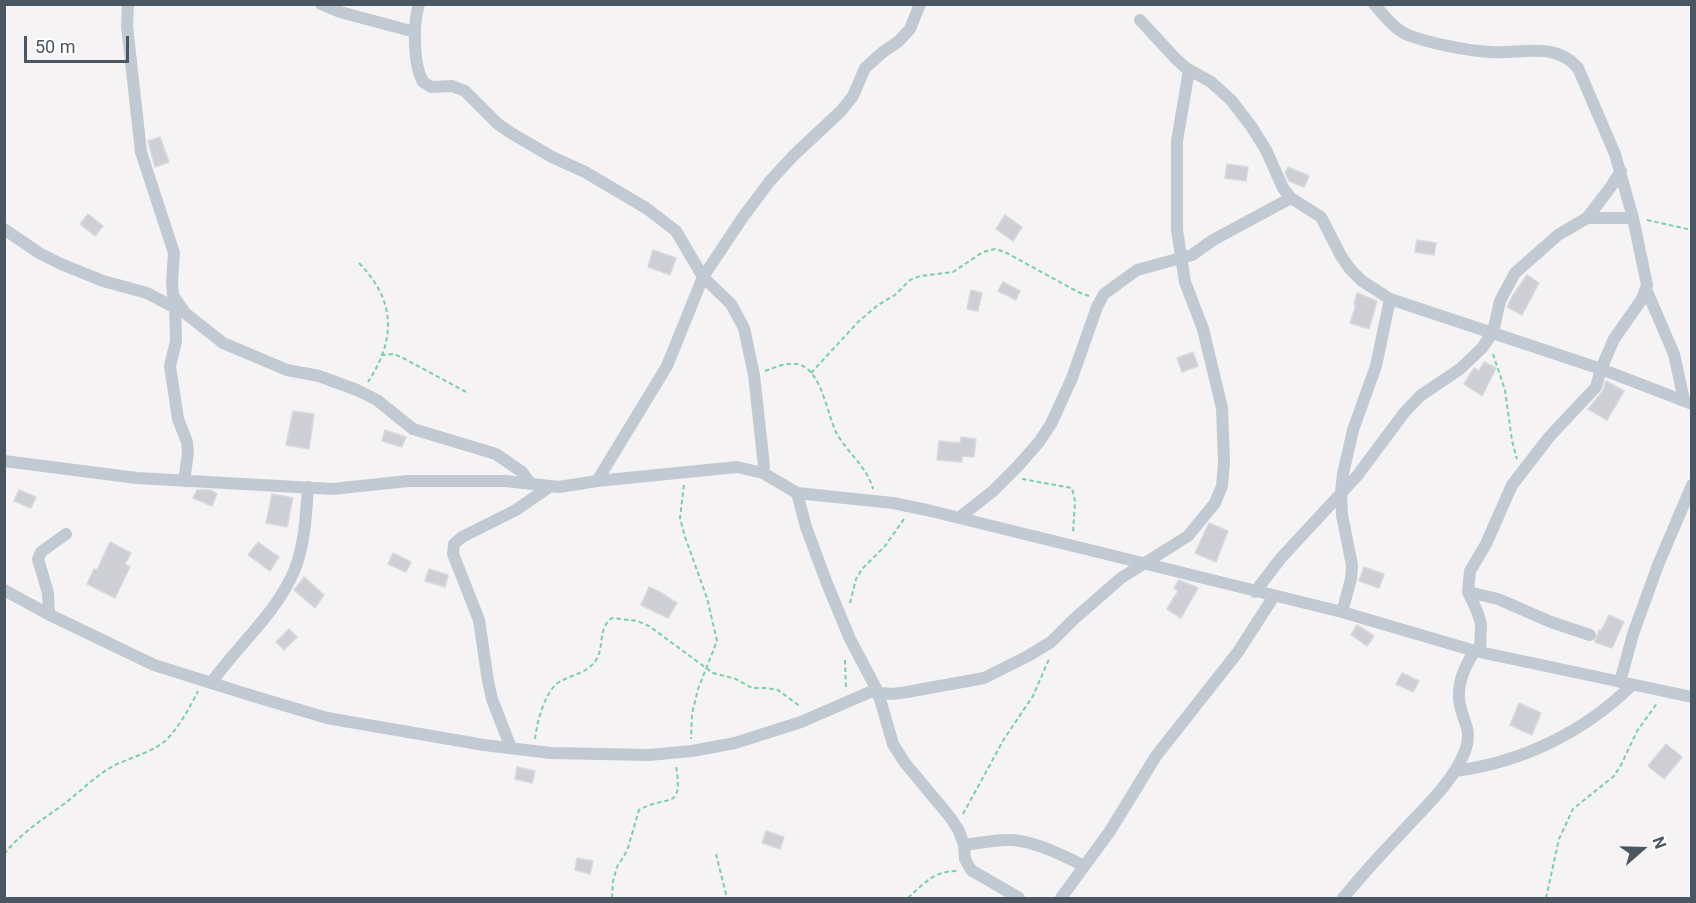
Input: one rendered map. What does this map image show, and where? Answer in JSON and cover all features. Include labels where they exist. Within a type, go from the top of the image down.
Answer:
[{"type":"street","points":[[128,4],[127,34],[141,152],[174,253],[172,282],[178,307],[176,341],[170,366],[178,419],[188,442],[184,481]]},
{"type":"street","points":[[321,4],[340,12],[415,33]]},
{"type":"street","points":[[419,4],[415,33],[417,60],[423,82],[431,87],[452,86],[465,91],[498,124],[511,133],[552,157],[585,172],[660,217],[682,239],[703,277],[731,304],[747,340],[754,375],[763,473]]},
{"type":"street","points":[[597,481],[667,366],[703,277],[743,217],[770,181],[805,143],[841,111],[853,96],[866,68],[899,41],[910,28],[920,4]]},
{"type":"street","points":[[1343,898],[1428,806],[1455,771],[1469,739],[1468,725],[1459,699],[1460,687],[1468,661],[1477,652],[1481,624],[1478,611],[1468,592],[1470,571],[1486,544],[1512,485],[1550,436],[1593,392],[1614,339],[1642,299],[1647,285],[1621,171],[1604,125],[1578,68],[1571,60],[1555,52],[1484,51],[1413,36],[1391,23],[1374,4]]},
{"type":"street","points":[[1140,20],[1168,52],[1189,70],[1211,82],[1231,100],[1266,150],[1283,188],[1291,198],[1321,217],[1341,256],[1362,281],[1390,299],[1491,336],[1601,369],[1688,402]]},
{"type":"street","points":[[4,590],[154,665],[207,682],[327,718],[533,751],[602,755],[692,751],[735,743],[801,722],[860,695],[878,692],[893,694],[907,692],[992,675],[1051,642],[1121,578],[1188,536],[1215,502],[1222,486],[1224,462],[1222,408],[1204,335],[1185,282],[1180,259],[1177,219],[1177,141],[1189,70]]},
{"type":"street","points":[[1255,592],[1281,558],[1357,476],[1404,412],[1420,396],[1460,369],[1491,336],[1500,300],[1515,273],[1558,235],[1587,218],[1621,171]]},
{"type":"street","points":[[960,517],[1008,476],[1039,442],[1060,408],[1100,300],[1115,285],[1137,270],[1192,255],[1213,240],[1291,198]]},
{"type":"street","points":[[1587,218],[1633,218]]},
{"type":"street","points":[[4,230],[39,253],[71,269],[147,293],[178,307],[223,343],[287,370],[319,376],[362,392],[413,429],[503,458],[522,472],[531,484]]},
{"type":"street","points":[[1646,289],[1674,354],[1688,402]]},
{"type":"street","points":[[1342,612],[1352,579],[1352,565],[1342,515],[1341,492],[1346,457],[1353,430],[1376,366],[1390,299]]},
{"type":"street","points":[[4,461],[137,478],[333,489],[408,481],[505,480],[549,487],[737,467],[763,473],[797,493],[876,501],[960,517],[1342,612],[1477,652],[1692,697]]},
{"type":"street","points":[[1455,771],[1480,768],[1548,744],[1590,721],[1614,702],[1626,683],[1633,634],[1658,565],[1692,485]]},
{"type":"street","points":[[207,682],[261,622],[281,595],[295,568],[303,537],[308,487]]},
{"type":"street","points":[[511,748],[492,699],[479,620],[453,554],[453,544],[462,537],[516,510],[549,487]]},
{"type":"street","points":[[797,493],[806,527],[826,581],[850,639],[878,692],[893,744],[904,763],[956,827],[964,845],[964,859],[971,870],[1019,898]]},
{"type":"street","points":[[48,614],[48,593],[38,559],[41,552],[66,534]]},
{"type":"street","points":[[1468,592],[1498,599],[1551,622],[1590,635]]},
{"type":"street","points":[[1061,898],[1110,831],[1156,756],[1238,652],[1274,596]]},
{"type":"street","points":[[964,845],[1012,840],[1024,842],[1035,844],[1084,866]]},
{"type":"path","points":[[1633,218],[1692,230]]},
{"type":"path","points":[[812,373],[858,322],[878,305],[895,295],[910,280],[921,276],[953,272],[983,252],[995,249],[1005,252],[1078,292],[1100,300]]},
{"type":"path","points":[[359,263],[375,284],[388,314],[389,333],[381,355],[362,392]]},
{"type":"path","points":[[1491,336],[1505,390],[1512,441],[1521,473]]},
{"type":"path","points":[[381,355],[394,354],[468,393]]},
{"type":"path","points":[[754,375],[789,364],[798,364],[812,373],[829,409],[835,429],[865,471],[872,484],[876,501]]},
{"type":"path","points":[[687,473],[681,497],[680,518],[710,608],[717,641],[692,714],[690,727],[692,751]]},
{"type":"path","points":[[1008,476],[1072,488],[1075,501],[1074,547]]},
{"type":"path","points":[[849,607],[856,579],[862,569],[885,546],[915,507]]},
{"type":"path","points":[[533,751],[536,729],[550,690],[562,680],[583,672],[596,661],[604,628],[612,618],[637,621],[650,626],[713,673],[736,679],[752,688],[778,690],[799,706],[818,715]]},
{"type":"path","points":[[846,656],[846,702]]},
{"type":"path","points":[[956,827],[1004,739],[1033,696],[1050,656]]},
{"type":"path","points":[[4,854],[15,840],[97,777],[114,766],[151,750],[171,735],[207,682]]},
{"type":"path","points":[[1546,898],[1559,839],[1573,809],[1614,776],[1636,731],[1656,706],[1664,691]]},
{"type":"path","points":[[612,898],[617,867],[627,851],[639,810],[672,798],[680,789],[675,753]]},
{"type":"path","points":[[716,854],[727,898]]},
{"type":"path","points":[[908,898],[928,879],[945,871],[971,870]]},
{"type":"building","points":[[160,137],[169,162],[155,167],[148,141]]},
{"type":"building","points":[[1227,164],[1248,167],[1246,181],[1225,178]]},
{"type":"building","points":[[1288,167],[1309,176],[1304,187],[1289,181],[1285,173]]},
{"type":"building","points":[[88,214],[103,226],[95,236],[80,224]]},
{"type":"building","points":[[1005,215],[1022,227],[1013,241],[996,229]]},
{"type":"building","points":[[1417,240],[1436,243],[1434,255],[1415,252]]},
{"type":"building","points":[[653,250],[676,258],[670,275],[648,267]]},
{"type":"building","points":[[1527,275],[1539,283],[1522,315],[1507,307]]},
{"type":"building","points":[[1003,282],[1020,291],[1016,300],[998,291]]},
{"type":"building","points":[[971,290],[982,293],[978,311],[967,309]]},
{"type":"building","points":[[1357,293],[1377,301],[1369,329],[1350,323]]},
{"type":"building","points":[[1193,352],[1198,366],[1182,372],[1177,358]]},
{"type":"building","points":[[1484,362],[1496,368],[1482,396],[1464,384],[1474,368],[1479,371]]},
{"type":"building","points":[[1606,381],[1624,391],[1607,420],[1588,409],[1602,392]]},
{"type":"building","points":[[293,411],[314,414],[309,449],[286,445]]},
{"type":"building","points":[[385,430],[406,437],[402,447],[382,441]]},
{"type":"building","points":[[961,437],[976,439],[974,457],[962,456],[962,462],[937,460],[939,441],[960,443]]},
{"type":"building","points":[[19,490],[36,497],[31,508],[14,501]]},
{"type":"building","points":[[197,490],[210,490],[217,494],[212,506],[193,498]]},
{"type":"building","points":[[272,494],[293,498],[287,527],[266,523]]},
{"type":"building","points":[[1209,523],[1228,531],[1216,562],[1195,553]]},
{"type":"building","points":[[110,542],[131,553],[125,564],[130,567],[115,598],[87,584],[94,569],[97,570]]},
{"type":"building","points":[[258,542],[279,557],[270,571],[248,555]]},
{"type":"building","points":[[393,553],[411,562],[406,572],[388,564]]},
{"type":"building","points":[[1364,567],[1384,574],[1379,588],[1359,581]]},
{"type":"building","points":[[429,569],[448,575],[445,587],[425,581]]},
{"type":"building","points":[[304,577],[324,595],[315,608],[294,590]]},
{"type":"building","points":[[1179,580],[1198,588],[1181,618],[1167,609],[1178,591],[1174,588]]},
{"type":"building","points":[[649,587],[677,603],[668,618],[641,605]]},
{"type":"building","points":[[1609,615],[1624,622],[1612,648],[1595,642],[1599,630],[1601,631]]},
{"type":"building","points":[[1357,625],[1374,636],[1367,646],[1351,635]]},
{"type":"building","points":[[289,629],[297,637],[284,650],[276,642]]},
{"type":"building","points":[[1402,673],[1419,681],[1413,692],[1396,684]]},
{"type":"building","points":[[1519,703],[1541,713],[1532,735],[1510,725]]},
{"type":"building","points":[[1666,744],[1682,757],[1664,779],[1648,766]]},
{"type":"building","points":[[517,767],[535,771],[532,783],[515,779]]},
{"type":"building","points":[[766,831],[784,837],[780,849],[762,843]]},
{"type":"building","points":[[577,858],[593,861],[590,874],[575,870]]}]
